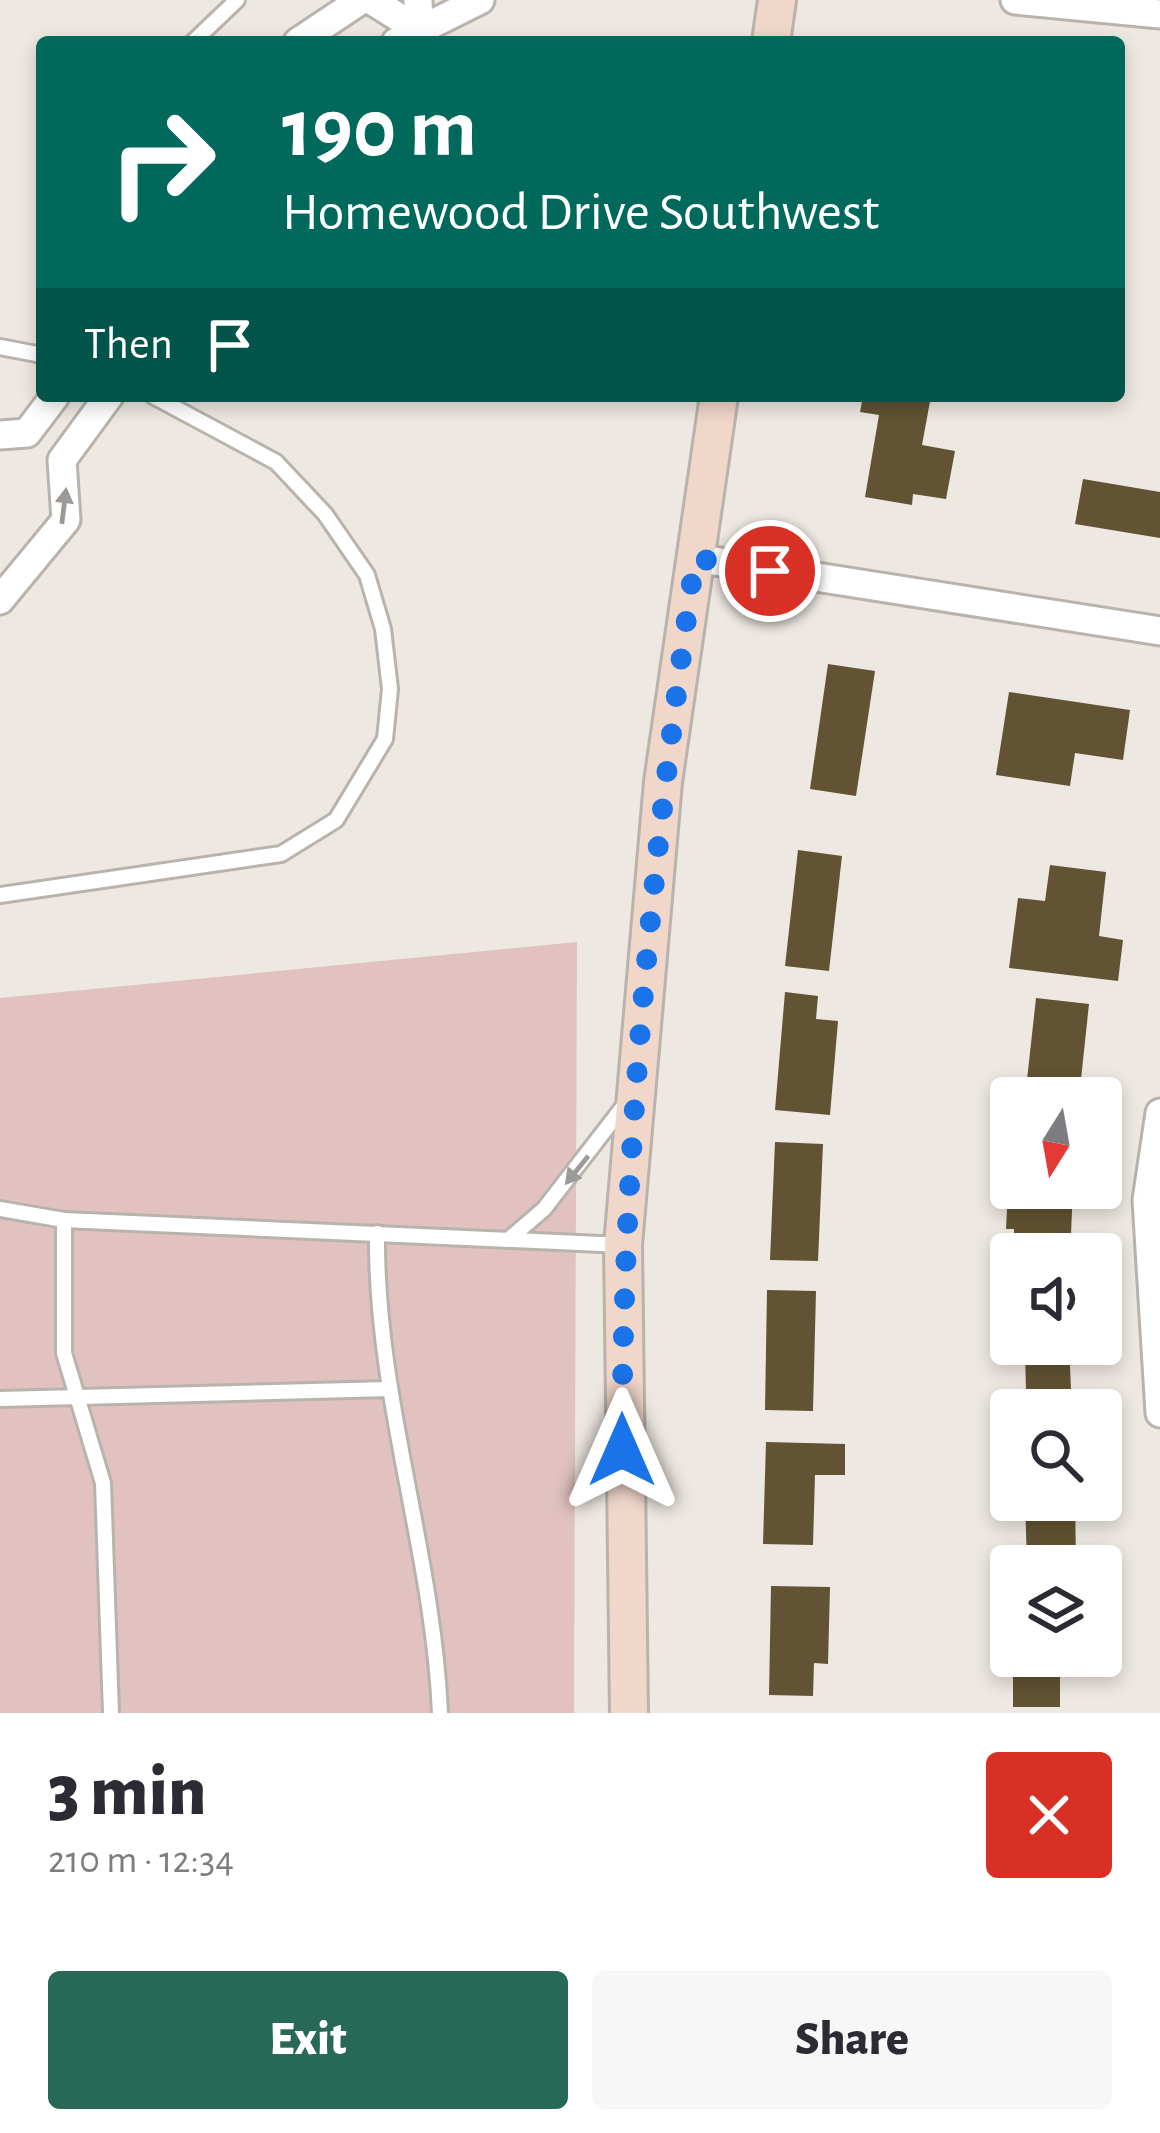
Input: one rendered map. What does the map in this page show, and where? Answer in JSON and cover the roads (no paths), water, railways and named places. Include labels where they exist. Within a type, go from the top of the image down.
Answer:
[{"type":"main road","points":[[772,36],[777,0]]},
{"type":"main road","points":[[628,1713],[623,1245],[663,782],[718,402]]},
{"type":"street","points":[[307,36],[361,0]]},
{"type":"street","points":[[371,0],[411,36]]},
{"type":"street","points":[[413,36],[418,0]]},
{"type":"street","points":[[417,36],[480,0]]},
{"type":"street","points":[[1015,0],[1160,14]]},
{"type":"street","points":[[0,435],[27,433],[50,402]]},
{"type":"street","points":[[0,600],[65,520],[62,460],[105,402]]},
{"type":"street","points":[[695,558],[1160,631]]},
{"type":"street","points":[[1160,1113],[1147,1200],[1160,1413]]},
{"type":"lane","points":[[199,36],[237,0]]},
{"type":"lane","points":[[0,347],[36,354]]},
{"type":"lane","points":[[0,895],[281,854],[336,820],[385,739],[390,689],[383,629],[367,575],[325,514],[276,462],[163,402]]},
{"type":"lane","points":[[507,1240],[544,1209],[587,1159],[635,1088]]},
{"type":"lane","points":[[0,1209],[64,1220],[623,1245]]},
{"type":"lane","points":[[64,1220],[64,1353],[103,1483],[111,1713]]},
{"type":"lane","points":[[377,1233],[380,1318],[424,1563],[440,1713]]},
{"type":"lane","points":[[0,1399],[390,1389]]}]
